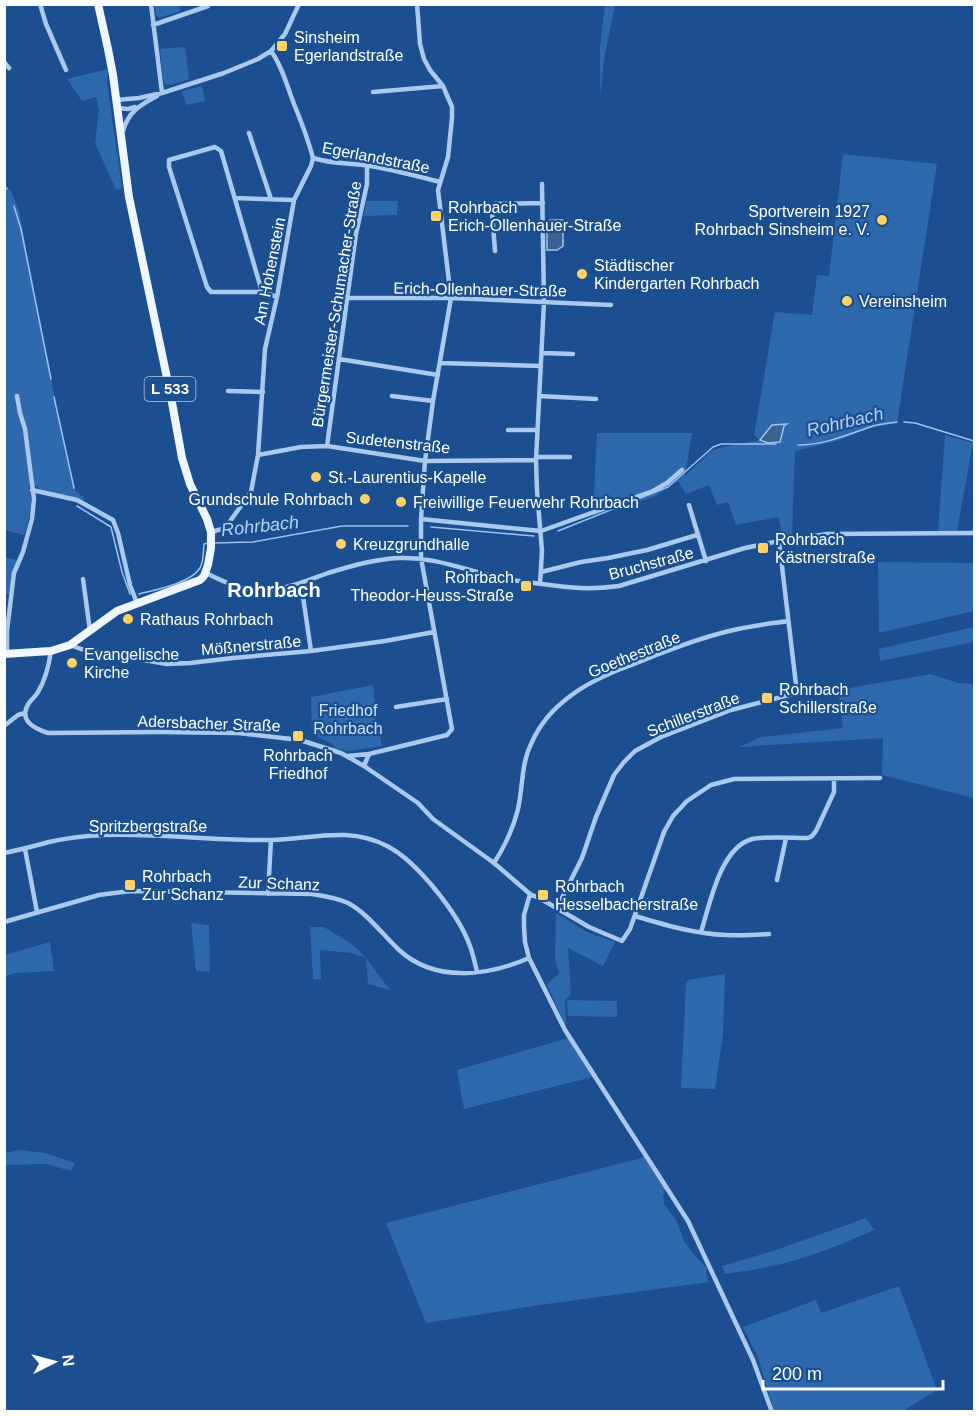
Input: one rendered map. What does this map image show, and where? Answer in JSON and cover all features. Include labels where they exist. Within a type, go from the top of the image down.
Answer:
[{"type":"main road","name":"L 533","points":[[98,4],[108,50],[126,185],[185,470],[207,519],[211,540]]},
{"type":"main road","points":[[5,654],[51,651],[70,645],[117,611],[200,580],[206,573],[211,540]]},
{"type":"street","points":[[39,4],[66,70]]},
{"type":"street","points":[[150,4],[162,93]]},
{"type":"street","points":[[153,25],[208,6],[208,4]]},
{"type":"street","points":[[116,104],[162,93],[247,65],[271,51],[285,34],[299,4]]},
{"type":"street","points":[[347,756],[369,754],[447,735],[452,729],[421,558],[421,519],[425,461],[433,401],[451,298],[438,190],[448,157],[452,107],[443,86],[423,59],[417,4]]},
{"type":"street","name":"Egerlandstraße","points":[[271,51],[281,71],[313,158],[367,166],[440,182]]},
{"type":"street","points":[[4,62],[9,68]]},
{"type":"street","points":[[373,92],[443,86]]},
{"type":"street","points":[[121,139],[129,115],[137,107],[162,93]]},
{"type":"street","points":[[116,104],[128,109],[137,107]]},
{"type":"street","points":[[249,133],[271,199]]},
{"type":"street","points":[[262,292],[221,151],[215,147],[169,160],[207,286],[211,292],[262,292],[277,297]]},
{"type":"street","name":"Am Hohenstein","points":[[211,540],[228,524],[251,492],[258,455],[266,349],[294,200],[313,158]]},
{"type":"street","name":"Bürgermeister-Schumacher-Straße","points":[[327,446],[356,234],[367,184],[367,166]]},
{"type":"street","points":[[540,584],[542,551],[536,459],[544,302],[542,184]]},
{"type":"street","points":[[235,198],[294,200]]},
{"type":"street","points":[[495,251],[492,211],[495,204],[543,203]]},
{"type":"street","name":"Erich-Ollenhauer-Straße","points":[[348,298],[451,298],[611,305]]},
{"type":"street","points":[[542,353],[573,354]]},
{"type":"street","points":[[339,359],[438,375]]},
{"type":"street","points":[[440,363],[540,366]]},
{"type":"street","points":[[228,391],[263,392]]},
{"type":"street","points":[[5,654],[14,573],[23,552],[32,519],[34,499],[25,429],[17,396]]},
{"type":"street","points":[[393,396],[433,401]]},
{"type":"street","points":[[539,396],[596,399]]},
{"type":"street","points":[[508,430],[537,430]]},
{"type":"street","name":"Sudetenstraße","points":[[258,455],[302,447],[327,446],[425,461],[570,457]]},
{"type":"street","points":[[421,519],[541,531],[653,491],[682,470]]},
{"type":"street","points":[[32,490],[77,500],[113,520],[137,603]]},
{"type":"street","points":[[689,505],[706,561]]},
{"type":"street","name":"Bruchstraße","points":[[206,573],[240,587],[266,590],[301,583],[372,561],[421,558],[488,575],[577,589],[600,589],[619,586],[745,548],[779,541],[827,534],[975,533]]},
{"type":"street","points":[[541,572],[581,562],[635,553],[698,535]]},
{"type":"street","points":[[779,541],[796,693]]},
{"type":"street","points":[[83,579],[90,631]]},
{"type":"street","points":[[301,583],[311,651]]},
{"type":"street","name":"Goethestraße","points":[[494,863],[508,842],[519,808],[524,768],[530,745],[539,728],[570,696],[615,671],[665,651],[728,631],[788,621]]},
{"type":"street","name":"Mößnerstraße","points":[[70,645],[81,649],[167,663],[190,663],[311,651],[434,632]]},
{"type":"street","points":[[4,726],[18,715],[25,713],[29,702],[37,694],[44,680],[51,651]]},
{"type":"street","name":"Schillerstraße","points":[[557,908],[582,858],[614,775],[636,751],[660,737],[732,710],[796,693],[828,690]]},
{"type":"street","points":[[396,707],[447,699]]},
{"type":"street","name":"Adersbacher Straße","points":[[25,713],[28,722],[35,729],[48,733],[237,733],[300,740],[315,744],[347,756],[364,766],[418,803],[433,819],[494,863],[530,894],[589,927],[622,941],[635,916]]},
{"type":"street","points":[[364,766],[369,754]]},
{"type":"street","points":[[769,934],[727,935],[701,932],[672,927],[635,916],[664,832],[673,816],[687,801],[711,785],[734,779],[880,778]]},
{"type":"street","points":[[701,932],[720,875],[733,851],[741,843],[754,839],[812,836],[834,792],[834,779]]},
{"type":"street","name":"Spritzbergstraße","points":[[4,853],[49,842],[103,835],[271,840],[339,834],[363,836],[389,846],[417,868],[442,898],[465,935],[477,972]]},
{"type":"street","points":[[777,880],[786,838]]},
{"type":"street","points":[[268,894],[271,840]]},
{"type":"street","points":[[25,849],[37,912]]},
{"type":"street","name":"Zur Schanz","points":[[4,922],[99,895],[130,891],[312,894],[331,897],[356,908],[400,951],[414,961],[437,971],[477,972],[517,964],[530,958]]},
{"type":"street","points":[[530,894],[524,915],[525,942],[530,958],[565,1030],[688,1221],[753,1360],[772,1412]]},
{"type":"green space","points":[[155,5],[179,5],[180,11],[159,18]]},
{"type":"green space","points":[[605,5],[615,5],[605,54],[600,97],[600,47]]},
{"type":"green space","points":[[185,47],[189,79],[171,85],[165,84],[160,49]]},
{"type":"green space","points":[[108,69],[107,82],[122,188],[116,190],[95,143],[99,110],[96,97],[82,101],[67,79]]},
{"type":"green space","points":[[202,86],[205,101],[186,105],[182,91]]},
{"type":"green space","points":[[843,154],[937,164],[897,423],[870,428],[840,440],[795,451],[792,535],[782,537],[779,517],[736,525],[728,502],[717,505],[709,485],[686,494],[678,481],[654,497],[593,515],[597,433],[692,433],[685,476],[711,451],[760,440],[754,435],[775,312],[812,315],[817,275],[829,276]]},
{"type":"green space","points":[[4,182],[12,193],[19,211],[75,490],[84,498],[83,501],[43,491],[33,484],[28,485],[31,503],[24,535],[5,530]]},
{"type":"green space","points":[[366,201],[398,201],[397,215],[364,216]]},
{"type":"green space","points":[[945,435],[973,443],[957,531],[938,531]]},
{"type":"green space","points":[[4,557],[17,560],[9,594],[5,594]]},
{"type":"green space","points":[[878,562],[974,563],[974,611],[879,633]]},
{"type":"green space","points":[[974,627],[974,642],[880,661],[879,649]]},
{"type":"green space","points":[[931,674],[958,683],[974,684],[974,798],[882,775],[883,738],[739,747],[761,737],[843,728],[838,690]]},
{"type":"green space","name":"Friedhof Rohrbach","points":[[373,685],[377,727],[382,746],[349,751],[335,748],[333,744],[312,734],[311,697]]},
{"type":"green space","points":[[556,913],[587,932],[615,942],[603,966],[568,948],[571,995],[565,1000],[566,1028],[547,984],[559,974],[555,959]]},
{"type":"green space","points":[[191,923],[209,925],[210,972],[196,971]]},
{"type":"green space","points":[[310,927],[324,927],[353,945],[366,958],[352,953],[320,950],[321,980],[313,979]]},
{"type":"green space","points":[[50,942],[54,971],[16,973],[5,976],[5,955]]},
{"type":"green space","points":[[366,958],[390,990],[368,984]]},
{"type":"green space","points":[[725,974],[723,1034],[715,1089],[681,1088],[686,983],[688,980]]},
{"type":"green space","points":[[567,1000],[617,1001],[617,1017],[568,1016]]},
{"type":"green space","points":[[572,1037],[597,1076],[464,1109],[457,1070]]},
{"type":"green space","points":[[20,1150],[45,1153],[75,1163],[71,1171],[46,1164],[5,1165],[5,1153]]},
{"type":"green space","points":[[648,1155],[667,1186],[663,1196],[664,1204],[676,1220],[684,1241],[707,1268],[709,1282],[426,1323],[386,1223]]},
{"type":"green space","points":[[866,1218],[874,1230],[808,1256],[785,1263],[725,1274],[722,1266],[773,1251]]},
{"type":"green space","points":[[899,1286],[937,1390],[903,1411],[774,1411],[758,1357],[743,1327],[816,1300],[821,1313]]},
{"type":"shaded area","points":[[550,220],[563,220],[563,246],[557,250],[547,250],[547,223]]},
{"type":"shaded area","points":[[787,424],[784,426],[780,442],[768,443],[760,440],[772,425]]},
{"type":"waterway","name":"Rohrbach","points":[[4,186],[7,189]]},
{"type":"waterway","name":"Rohrbach","points":[[14,206],[21,229],[51,379]]},
{"type":"waterway","name":"Rohrbach","points":[[54,397],[74,488]]},
{"type":"waterway","name":"Rohrbach","points":[[798,445],[827,441],[873,426],[897,422]]},
{"type":"waterway","name":"Rohrbach","points":[[904,422],[915,423],[974,441]]},
{"type":"waterway","name":"Rohrbach","points":[[558,531],[668,487],[713,447],[721,444],[776,444]]},
{"type":"waterway","name":"Rohrbach","points":[[77,506],[111,527],[130,594]]},
{"type":"waterway","name":"Rohrbach","points":[[213,543],[253,542],[342,526],[408,526]]},
{"type":"waterway","name":"Rohrbach","points":[[431,527],[534,536]]},
{"type":"waterway","name":"Rohrbach","points":[[139,594],[189,578],[200,568],[204,544],[208,543]]},
{"type":"place","name":"Sinsheim Egerlandstraße","points":[[282,46]]},
{"type":"place","name":"Rohrbach Erich-Ollenhauer-Straße","points":[[436,216]]},
{"type":"place","name":"Sportverein 1927 Rohrbach Sinsheim e. V.","points":[[882,220]]},
{"type":"place","name":"Städtischer Kindergarten Rohrbach","points":[[582,274]]},
{"type":"place","name":"Vereinsheim","points":[[847,301]]},
{"type":"place","name":"St.-Laurentius-Kapelle","points":[[316,477]]},
{"type":"place","name":"Grundschule Rohrbach","points":[[365,499]]},
{"type":"place","name":"Freiwillige Feuerwehr Rohrbach","points":[[401,502]]},
{"type":"place","name":"Kreuzgrundhalle","points":[[341,544]]},
{"type":"place","name":"Rohrbach Kästnerstraße","points":[[763,548]]},
{"type":"place","name":"Rohrbach Theodor-Heuss-Straße","points":[[526,586]]},
{"type":"place","name":"Rathaus Rohrbach","points":[[128,619]]},
{"type":"place","name":"Evangelische Kirche","points":[[72,663]]},
{"type":"place","name":"Rohrbach Schillerstraße","points":[[767,698]]},
{"type":"place","name":"Rohrbach Friedhof","points":[[298,736]]},
{"type":"place","name":"Rohrbach Zur Schanz","points":[[130,885]]},
{"type":"place","name":"Rohrbach Hesselbacherstraße","points":[[543,895]]},
{"type":"district","name":"Rohrbach","points":[[274,590]]}]
